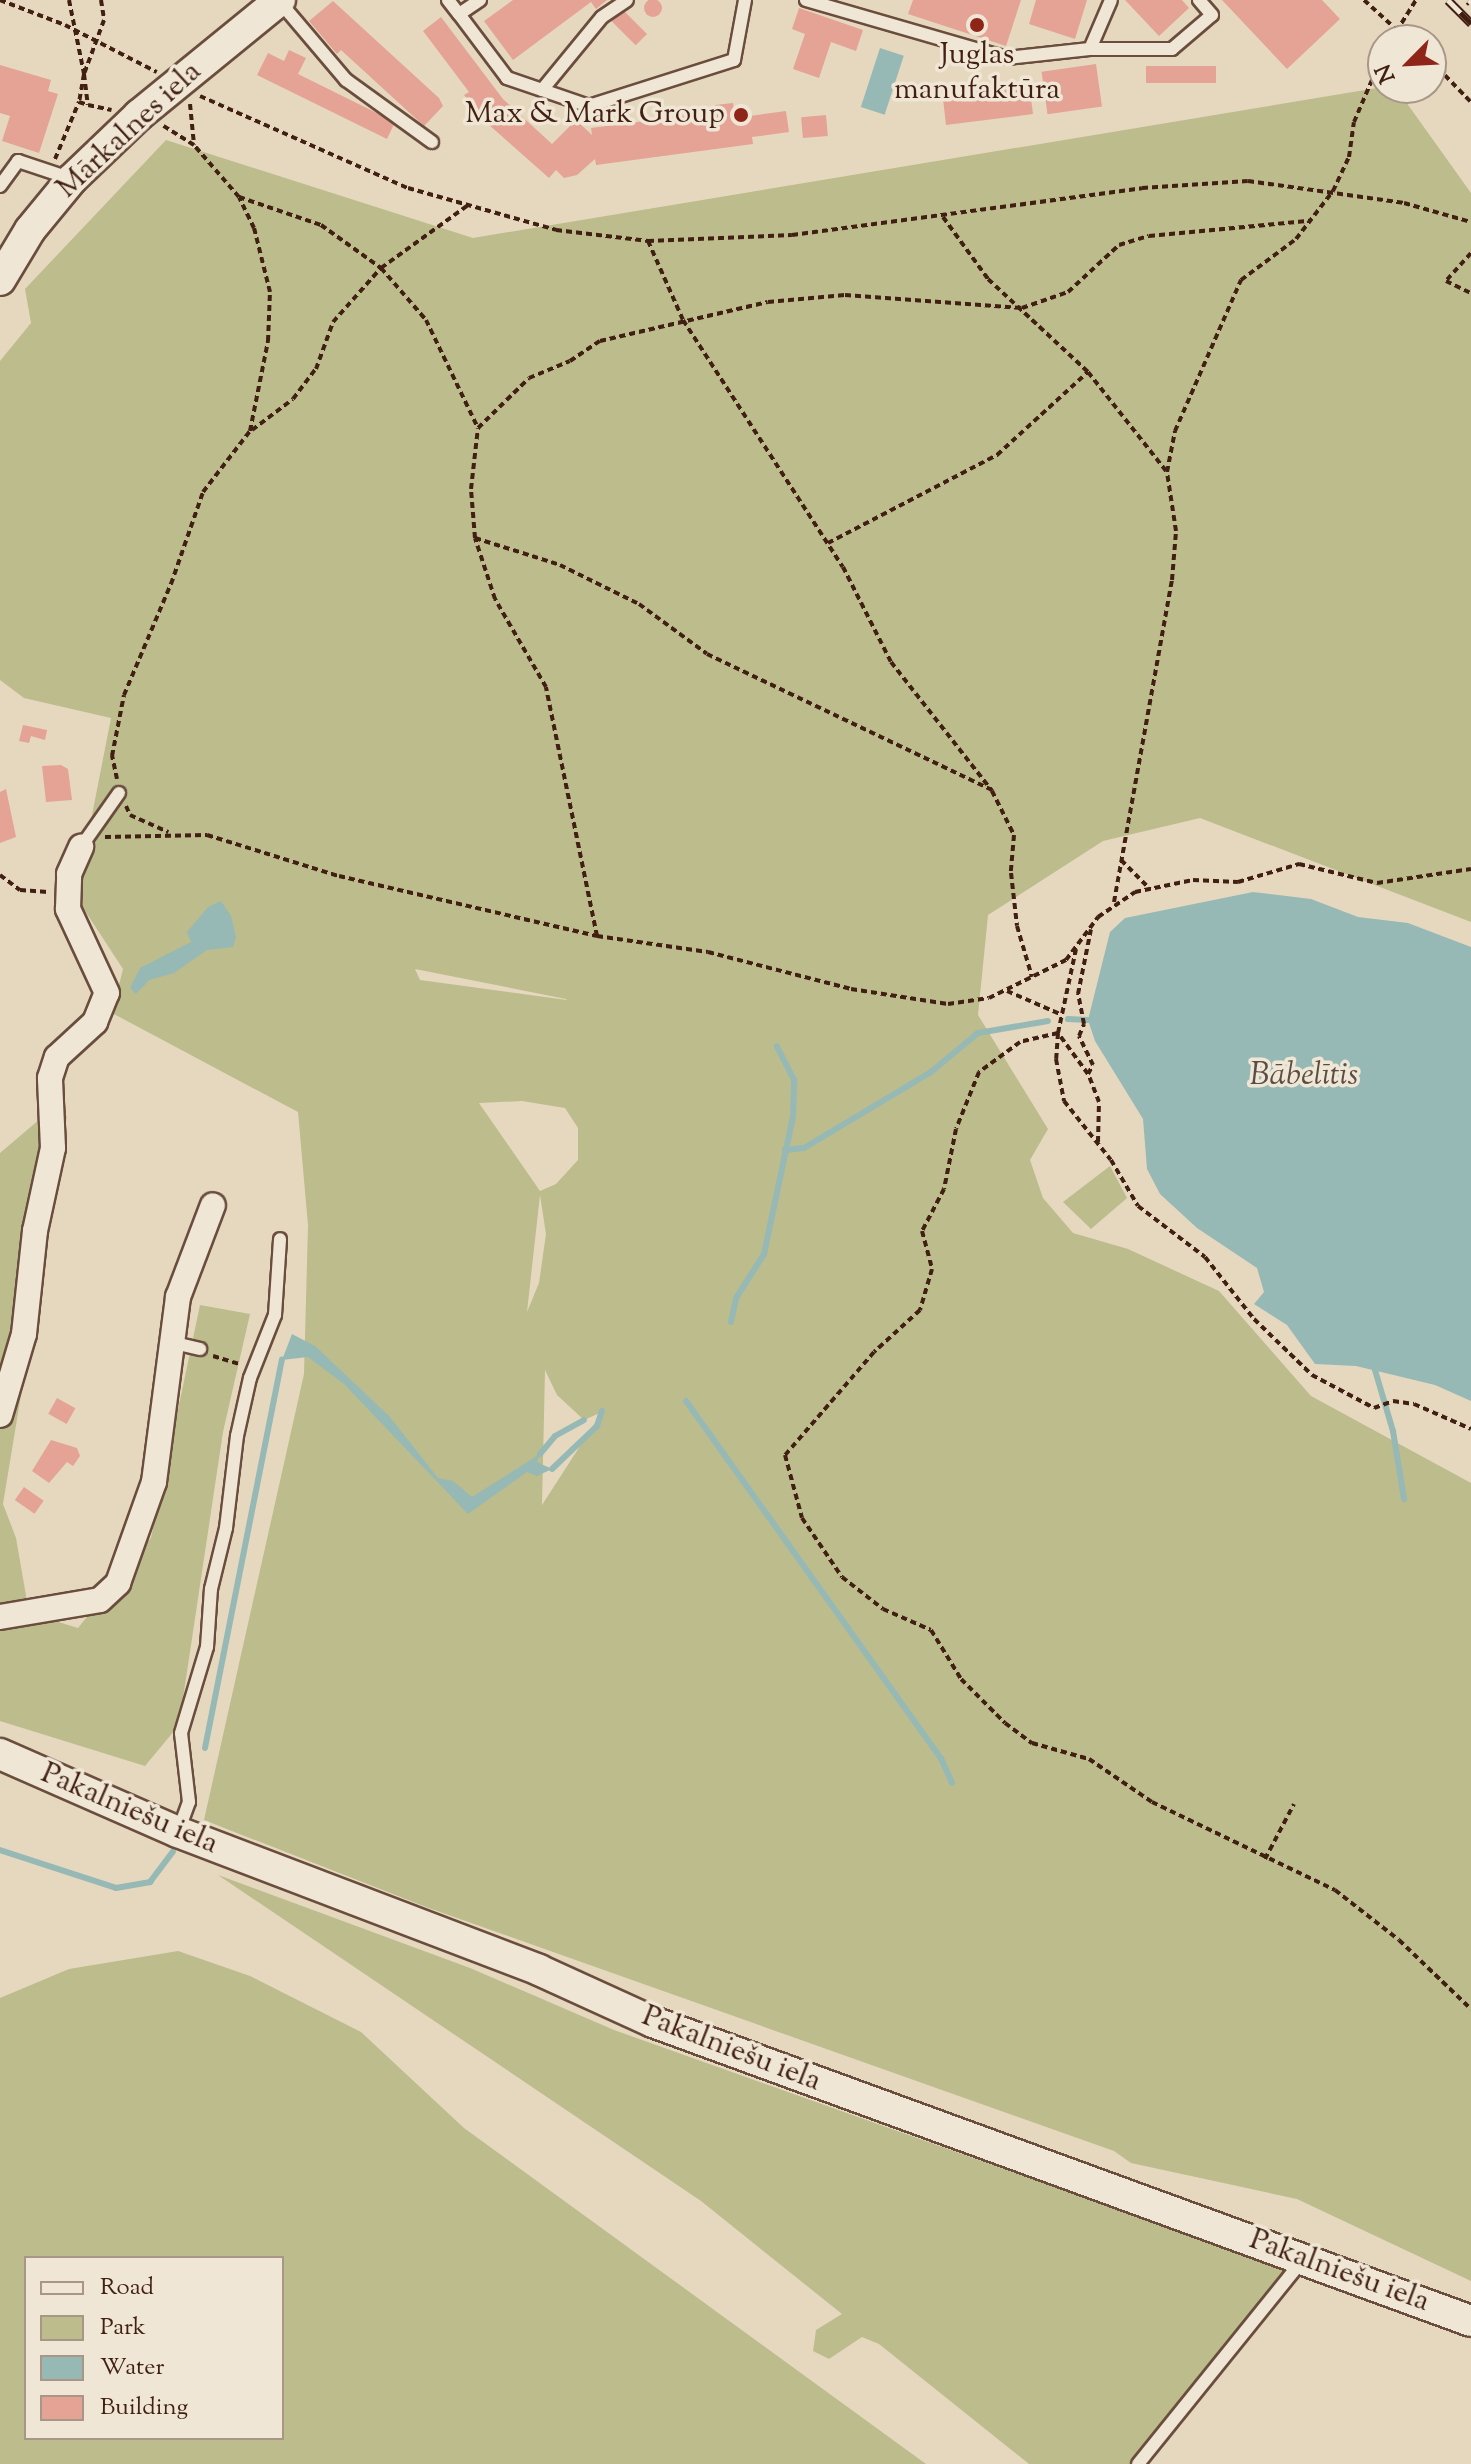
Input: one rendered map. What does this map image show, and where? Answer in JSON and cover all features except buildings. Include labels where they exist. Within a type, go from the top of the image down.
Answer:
[{"type":"street","name":"Mārkalnes iela","points":[[0,280],[62,174],[280,1]]},
{"type":"street","points":[[0,1415],[24,1334],[35,1231],[53,1148],[50,1078],[57,1057],[95,1022],[107,993],[103,975],[73,925],[67,893],[81,847]]},
{"type":"street","points":[[0,1617],[100,1600],[118,1583],[154,1482],[178,1297],[213,1205]]},
{"type":"street","name":"Pakalniešu iela","points":[[0,1754],[178,1832],[539,1970],[653,2022],[1471,2321]]},
{"type":"lane","points":[[448,0],[507,78],[589,106],[734,60],[745,0]]},
{"type":"lane","points":[[459,14],[480,0]]},
{"type":"lane","points":[[542,90],[602,17],[627,0]]},
{"type":"lane","points":[[806,0],[1007,58],[1090,49],[1172,49],[1212,15],[1199,0]]},
{"type":"lane","points":[[1090,49],[1111,0]]},
{"type":"lane","points":[[280,1],[346,80],[432,142]]},
{"type":"lane","points":[[0,186],[18,161],[62,174]]},
{"type":"lane","points":[[81,847],[119,793]]},
{"type":"lane","points":[[178,1832],[189,1802],[181,1733],[207,1647],[211,1589],[226,1528],[237,1436],[255,1368],[275,1315],[280,1239]]},
{"type":"lane","points":[[170,1342],[200,1349]]},
{"type":"lane","points":[[1138,2464],[1304,2259]]},
{"type":"path","points":[[0,0],[96,40],[158,73]]},
{"type":"path","points":[[69,0],[88,105]]},
{"type":"path","points":[[62,174],[84,74],[104,20],[101,0]]},
{"type":"path","points":[[1364,0],[1390,24]]},
{"type":"path","points":[[1401,24],[1416,0]]},
{"type":"path","points":[[1447,77],[1471,102]]},
{"type":"path","points":[[194,145],[189,91],[312,150],[467,206],[556,230],[648,241],[725,241],[943,217],[1157,187],[1248,181],[1333,191],[1471,222]]},
{"type":"path","points":[[1114,902],[1172,580],[1176,531],[1167,472],[1175,431],[1241,280],[1296,239],[1333,191],[1349,157],[1354,122],[1367,92]]},
{"type":"path","points":[[79,102],[120,112]]},
{"type":"path","points":[[155,120],[194,145],[239,197],[254,228],[270,292],[268,341],[250,431]]},
{"type":"path","points":[[239,197],[321,225],[381,268],[426,320],[478,428],[471,489],[475,538],[495,599],[546,687],[597,936]]},
{"type":"path","points":[[170,833],[130,815],[119,793],[112,756],[124,695],[171,584],[203,492],[250,431],[293,399],[316,369],[333,322],[381,268],[467,206]]},
{"type":"path","points":[[943,217],[988,279],[1088,372],[1167,472]]},
{"type":"path","points":[[478,428],[529,378],[570,361],[600,341],[683,320],[768,302],[845,295],[1022,308],[1068,292],[1119,245],[1149,236],[1309,221]]},
{"type":"path","points":[[648,241],[683,320],[827,543],[891,662],[992,791],[1014,835],[1011,873],[1017,926],[1032,978]]},
{"type":"path","points":[[1471,253],[1446,281],[1471,293]]},
{"type":"path","points":[[827,543],[997,455],[1088,372]]},
{"type":"path","points":[[475,538],[573,572],[639,604],[707,654],[992,791]]},
{"type":"path","points":[[81,847],[109,836],[207,835],[339,876],[597,936],[708,952],[851,989],[948,1004],[1005,990],[1066,960],[1091,926],[1114,902],[1150,889],[1193,880],[1238,882],[1299,864],[1377,883],[1471,869]]},
{"type":"path","points":[[1121,860],[1150,889]]},
{"type":"path","points":[[0,875],[20,890],[67,893]]},
{"type":"path","points":[[1088,1074],[1093,1065],[1080,1042],[1084,1015],[1078,994],[1091,926]]},
{"type":"path","points":[[1077,947],[1058,1033],[1056,1059],[1064,1101],[1098,1142],[1138,1206],[1205,1257],[1254,1319],[1312,1375],[1374,1408],[1393,1401],[1414,1404],[1471,1429]]},
{"type":"path","points":[[1005,990],[1060,1014]]},
{"type":"path","points":[[1058,1033],[1088,1074],[1099,1102],[1098,1142]]},
{"type":"path","points":[[1058,1033],[1020,1042],[979,1072],[956,1129],[944,1189],[922,1231],[932,1269],[920,1310],[863,1363],[785,1455],[802,1518],[842,1577],[883,1609],[931,1630],[961,1679],[1005,1723],[1032,1743],[1089,1759],[1116,1773],[1152,1802],[1223,1839],[1335,1890],[1399,1940],[1471,2009]]},
{"type":"path","points":[[200,1349],[255,1368]]},
{"type":"path","points":[[1265,1859],[1294,1804]]},
{"type":"green space","points":[[1367,90],[1367,104],[1407,104],[1471,193],[1471,922],[1200,818],[1103,841],[988,915],[978,1015],[1048,1129],[1030,1160],[1043,1198],[1073,1233],[1128,1249],[1219,1291],[1311,1396],[1471,1483],[1471,2281],[1297,2199],[1131,2163],[1114,2151],[426,1907],[204,1820],[304,1374],[308,1225],[298,1112],[112,1013],[123,969],[76,897],[111,718],[24,698],[0,680],[0,361],[31,323],[25,289],[166,140],[473,238]],"holes":[[[415,969],[566,999],[567,1000],[420,980]],[[522,1101],[565,1108],[578,1128],[578,1160],[556,1184],[540,1191],[479,1103]],[[540,1195],[546,1234],[539,1283],[527,1312]],[[545,1370],[557,1395],[584,1420],[602,1412],[542,1505]]]},
{"type":"green space","points":[[67,1116],[3,1504],[16,1538],[29,1613],[78,1628],[151,1538],[200,1305],[250,1314],[223,1432],[179,1725],[145,1766],[0,1721],[0,1153],[40,1119]]},
{"type":"green space","points":[[1110,1166],[1127,1198],[1091,1229],[1063,1202]]},
{"type":"green space","points":[[218,1875],[470,1968],[614,2030],[1285,2269],[1137,2464],[1029,2464],[879,2344],[862,2337],[829,2359],[813,2351],[816,2330],[842,2314],[701,2201]]},
{"type":"green space","points":[[178,1951],[250,1976],[361,2032],[464,2128],[926,2464],[0,2464],[0,1998],[69,1969]]},
{"type":"water","points":[[880,48],[904,56],[885,115],[861,107]]},
{"type":"water","name":"Bābelītis","points":[[1253,892],[1311,899],[1358,917],[1408,923],[1471,947],[1471,1401],[1435,1385],[1356,1366],[1315,1364],[1287,1325],[1254,1304],[1264,1292],[1257,1268],[1197,1228],[1160,1194],[1147,1169],[1143,1119],[1095,1041],[1088,1020],[1110,932],[1125,918]]},
{"type":"water","points":[[221,901],[231,916],[236,937],[233,947],[207,950],[174,973],[149,980],[136,994],[130,988],[140,968],[191,942],[187,932],[208,907]]},
{"type":"water","points":[[292,1334],[315,1346],[389,1416],[438,1478],[453,1481],[472,1497],[540,1454],[537,1462],[552,1469],[537,1476],[527,1472],[468,1514],[344,1384],[308,1357],[282,1360]]},
{"type":"waterway","points":[[1068,1019],[1088,1020]]},
{"type":"waterway","points":[[785,1150],[804,1148],[931,1072],[978,1033],[1048,1021]]},
{"type":"waterway","points":[[731,1322],[736,1298],[764,1254],[793,1116],[794,1080],[777,1046]]},
{"type":"waterway","points":[[205,1748],[282,1360]]},
{"type":"waterway","points":[[1375,1370],[1393,1431],[1404,1499]]},
{"type":"waterway","points":[[686,1401],[941,1758],[952,1783]]},
{"type":"waterway","points":[[552,1469],[597,1426],[602,1411]]},
{"type":"waterway","points":[[540,1454],[555,1436],[584,1420]]},
{"type":"waterway","points":[[0,1850],[116,1888],[150,1882],[173,1852]]},
{"type":"railway","points":[[1448,0],[1471,23]]},
{"type":"place","name":"Juglas manufaktūra","points":[[977,25]]},
{"type":"place","name":"Max & Mark Group","points":[[741,115]]}]
